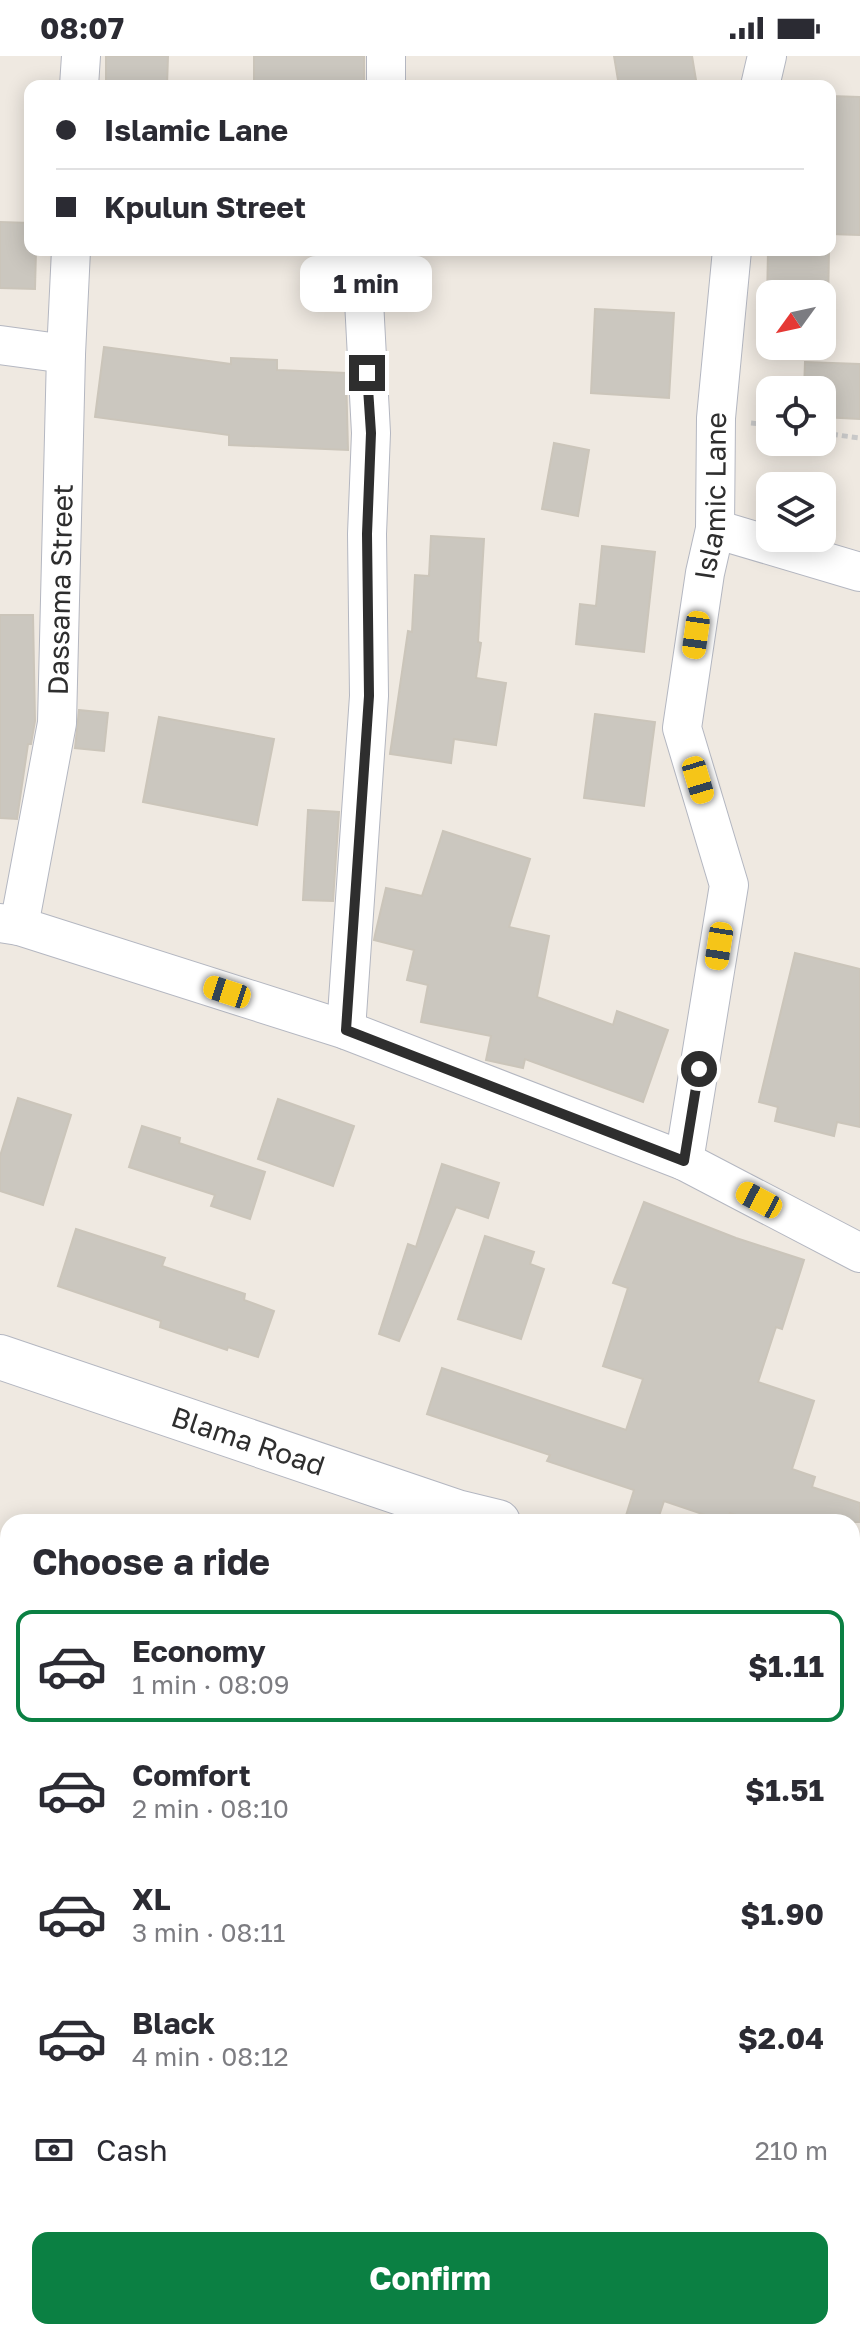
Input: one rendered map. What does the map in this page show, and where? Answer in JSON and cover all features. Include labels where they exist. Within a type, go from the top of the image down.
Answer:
[{"type":"street","points":[[79,80],[81,56]]},
{"type":"street","points":[[386,56],[386,80]]},
{"type":"street","points":[[761,80],[767,56]]},
{"type":"street","name":"Dassama Street","points":[[10,925],[57,723],[71,256]]},
{"type":"street","points":[[346,1030],[369,696],[367,534],[371,433],[363,282],[366,256]]},
{"type":"street","name":"Islamic Lane","points":[[684,1161],[729,885],[682,728],[705,573],[715,529],[716,418],[731,256]]},
{"type":"street","points":[[0,345],[66,354]]},
{"type":"street","points":[[715,529],[860,572]]},
{"type":"street","points":[[10,925],[346,1030],[684,1161],[860,1253]]},
{"type":"street","name":"Blama Road","points":[[0,1357],[465,1514]]},
{"type":"path","points":[[836,435],[860,438]]},
{"type":"building","points":[[106,56],[168,56],[167,80],[106,80]]},
{"type":"building","points":[[254,56],[364,56],[364,80],[254,80]]},
{"type":"building","points":[[614,56],[692,56],[696,80],[618,80]]},
{"type":"building","points":[[836,96],[860,97],[860,235],[836,234]]},
{"type":"building","points":[[0,222],[24,223],[24,256],[36,256],[35,289],[0,288]]},
{"type":"building","points":[[768,256],[829,256],[828,280],[767,280]]},
{"type":"building","points":[[595,309],[674,313],[669,398],[591,393]]},
{"type":"building","points":[[104,347],[231,364],[231,358],[277,360],[277,370],[346,373],[348,450],[229,445],[229,435],[95,417]]},
{"type":"building","points":[[805,362],[860,364],[860,419],[836,418],[836,376],[804,376]]},
{"type":"building","points":[[554,443],[589,450],[578,516],[542,509]]},
{"type":"building","points":[[431,536],[484,539],[478,642],[481,643],[476,678],[506,683],[496,745],[454,739],[451,763],[390,754],[408,631],[412,632],[415,575],[429,576]]},
{"type":"building","points":[[602,546],[655,552],[644,652],[576,644],[580,604],[596,606]]},
{"type":"building","points":[[0,615],[33,615],[35,721],[31,744],[28,744],[17,819],[0,818]]},
{"type":"building","points":[[79,710],[108,713],[104,751],[75,748]]},
{"type":"building","points":[[595,714],[655,722],[644,806],[584,798]]},
{"type":"building","points":[[159,717],[274,739],[257,825],[143,802]]},
{"type":"building","points":[[308,810],[339,812],[333,901],[303,900]]},
{"type":"building","points":[[443,831],[530,859],[509,927],[549,936],[537,997],[613,1025],[617,1011],[668,1030],[643,1102],[525,1059],[523,1068],[486,1060],[491,1036],[421,1022],[428,985],[407,980],[414,950],[374,940],[386,888],[422,896]]},
{"type":"building","points":[[795,953],[860,969],[860,1127],[837,1122],[834,1136],[775,1121],[778,1107],[759,1102]]},
{"type":"building","points":[[18,1098],[71,1115],[43,1205],[0,1191],[0,1156]]},
{"type":"building","points":[[278,1099],[354,1126],[333,1186],[258,1159]]},
{"type":"building","points":[[142,1126],[180,1138],[179,1143],[265,1172],[250,1219],[211,1206],[215,1195],[129,1167]]},
{"type":"building","points":[[442,1164],[499,1183],[488,1218],[456,1207],[399,1341],[379,1334],[408,1244],[416,1247]]},
{"type":"building","points":[[644,1202],[736,1238],[804,1260],[782,1329],[776,1327],[758,1382],[814,1401],[792,1469],[815,1477],[812,1487],[860,1503],[860,1514],[702,1514],[664,1501],[660,1514],[626,1514],[634,1490],[547,1461],[550,1455],[427,1414],[442,1368],[626,1430],[643,1379],[603,1366],[628,1288],[613,1283]]},
{"type":"building","points":[[76,1229],[165,1258],[162,1266],[245,1294],[244,1300],[274,1311],[258,1357],[160,1327],[161,1321],[58,1286]]},
{"type":"building","points":[[485,1236],[534,1252],[530,1264],[544,1269],[521,1339],[458,1319]]},
{"type":"route","points":[[367,373],[371,433],[367,534],[369,696],[346,1030],[684,1161],[699,1069]]}]
